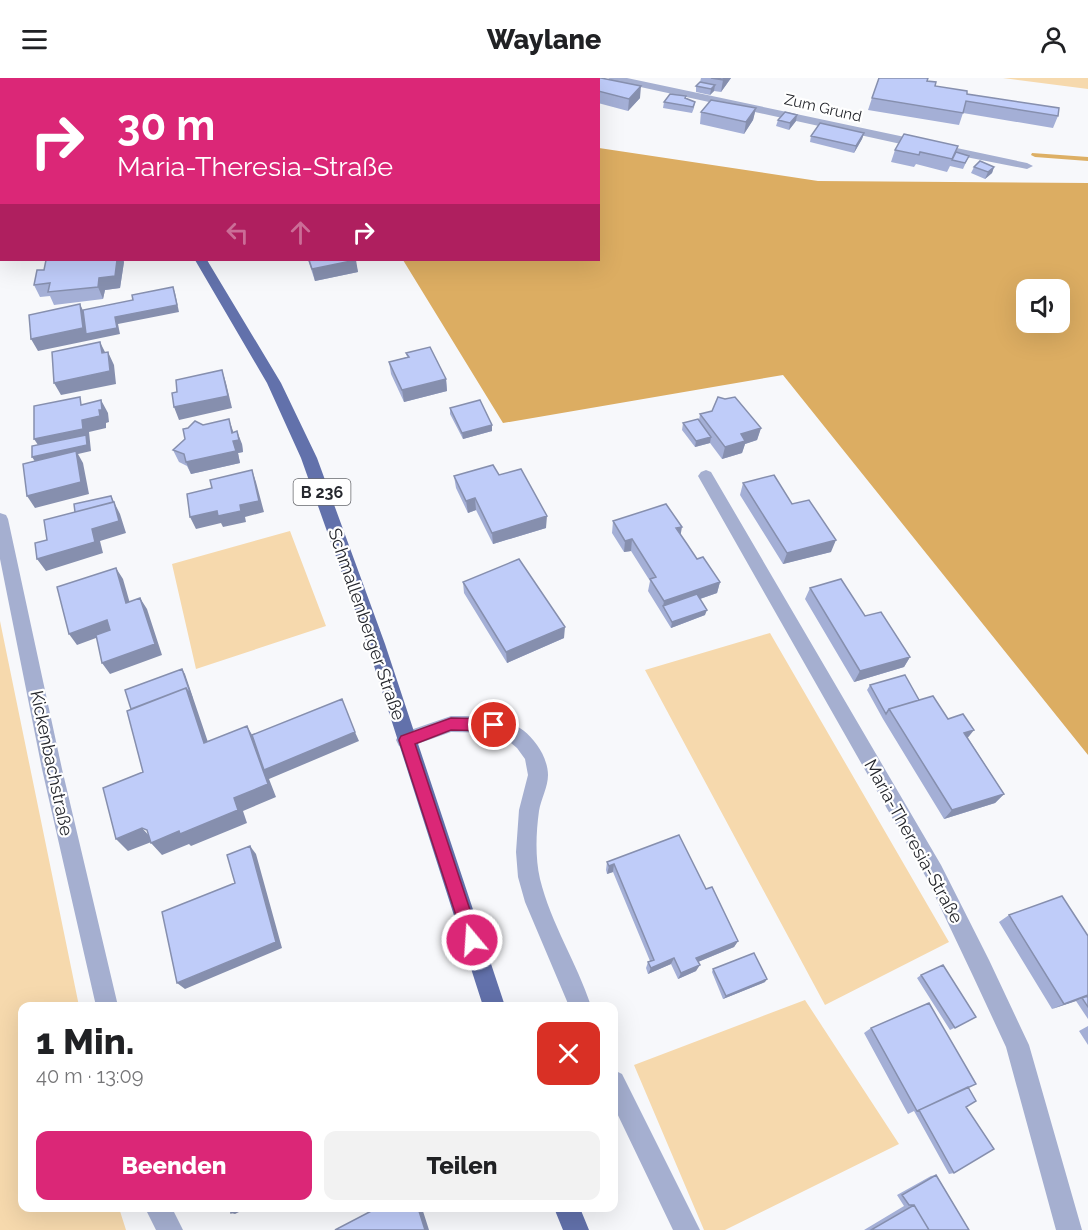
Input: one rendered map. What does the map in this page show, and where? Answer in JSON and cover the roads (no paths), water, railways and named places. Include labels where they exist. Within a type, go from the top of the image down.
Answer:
[{"type":"main road","name":"Schmallenberger Straße","points":[[202,261],[274,383],[309,458],[376,644],[493,1002]]},
{"type":"main road","points":[[569,1212],[576,1230]]},
{"type":"street","name":"Zum Grund","points":[[613,78],[910,143],[1027,166]]},
{"type":"street","name":"Maria-Theresia-Straße","points":[[706,476],[934,873],[981,968],[1017,1045],[1069,1230]]},
{"type":"street","name":"Kickenbachstraße","points":[[0,519],[52,769],[106,1002]]},
{"type":"street","points":[[406,740],[451,724],[494,725],[511,731],[524,742],[534,756],[538,775],[530,810],[526,852],[529,877],[536,902],[578,1002]]},
{"type":"street","points":[[618,1090],[687,1230]]},
{"type":"street","points":[[160,1212],[170,1230]]},
{"type":"waterway","points":[[1035,155],[1088,159]]}]
